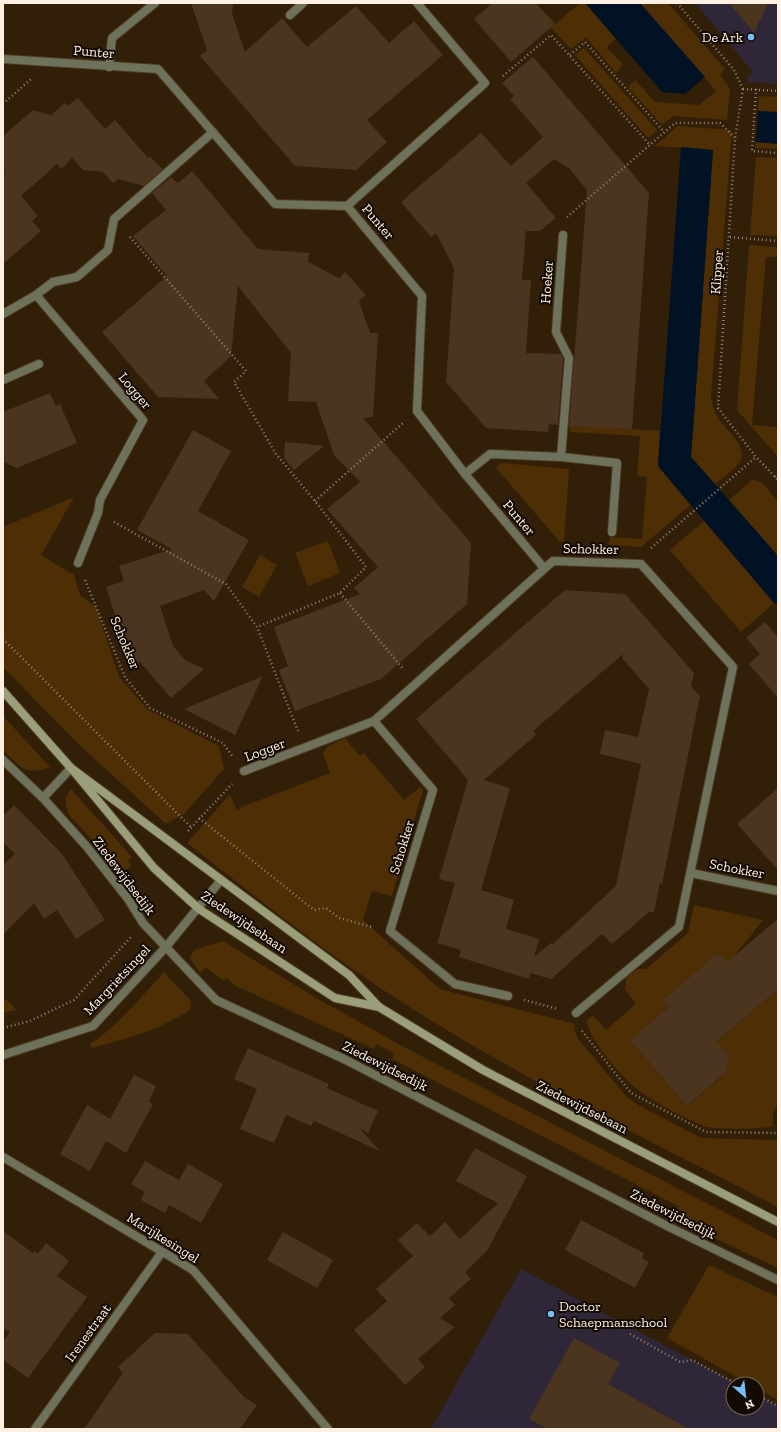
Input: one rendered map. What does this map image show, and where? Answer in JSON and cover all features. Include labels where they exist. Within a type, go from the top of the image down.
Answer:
[{"type":"street","points":[[109,67],[112,38],[155,3]]},
{"type":"street","points":[[290,15],[304,3]]},
{"type":"street","points":[[347,206],[485,83],[417,3]]},
{"type":"street","name":"Punter","points":[[3,60],[158,69],[275,204],[347,206],[422,296],[417,411],[465,474],[544,568]]},
{"type":"street","points":[[3,314],[36,295],[53,282],[77,278],[108,250],[114,219],[213,132]]},
{"type":"street","name":"Hoeker","points":[[561,457],[569,358],[556,332],[563,235]]},
{"type":"street","name":"Logger","points":[[36,295],[143,420],[100,500],[98,513],[78,563]]},
{"type":"street","points":[[3,380],[39,364]]},
{"type":"street","points":[[465,474],[490,454],[561,457],[617,463],[612,532]]},
{"type":"street","name":"Schokker","points":[[390,931],[433,790],[374,721],[553,561],[640,564],[733,667],[679,927],[576,1014]]},
{"type":"street","name":"Ziedewijdsebaan","points":[[3,692],[71,768],[154,868],[199,909],[335,998],[379,1007]]},
{"type":"street","name":"Logger","points":[[244,771],[374,721]]},
{"type":"street","name":"Ziedewijdsedijk","points":[[3,760],[43,798],[87,847],[128,899],[143,923],[165,948],[216,1000],[344,1059],[671,1228],[778,1280]]},
{"type":"street","points":[[43,798],[71,768]]},
{"type":"street","name":"Ziedewijdsebaan","points":[[71,768],[349,975],[379,1007],[483,1070],[778,1222]]},
{"type":"street","name":"Schokker","points":[[691,873],[778,890]]},
{"type":"street","name":"Margrietsingel","points":[[3,1055],[94,1026],[199,909],[221,880]]},
{"type":"street","points":[[390,931],[456,984],[508,996]]},
{"type":"street","name":"Marijkesingel","points":[[3,1157],[193,1270],[328,1429]]},
{"type":"street","name":"Irenestraat","points":[[35,1429],[162,1252]]},
{"type":"path","points":[[677,3],[734,70],[743,89],[778,91]]},
{"type":"path","points":[[485,83],[501,78],[551,35],[650,145]]},
{"type":"path","points":[[570,55],[585,42],[621,81],[664,132]]},
{"type":"path","points":[[3,104],[35,76],[39,61]]},
{"type":"path","name":"Klipper","points":[[743,89],[735,138],[730,237],[718,408],[756,457],[778,480]]},
{"type":"path","points":[[756,89],[752,151],[778,153]]},
{"type":"path","points":[[563,235],[564,219],[675,123],[720,123],[735,138]]},
{"type":"path","points":[[114,219],[246,371],[234,382],[276,454],[315,501],[366,567],[340,593],[257,627]]},
{"type":"path","points":[[730,237],[778,241]]},
{"type":"path","points":[[315,501],[417,411]]},
{"type":"path","points":[[640,564],[646,552],[756,457]]},
{"type":"path","points":[[98,513],[226,584],[257,627],[305,748]]},
{"type":"path","name":"Schokker","points":[[78,563],[125,677],[150,708],[223,743],[244,771]]},
{"type":"path","points":[[340,593],[415,683]]},
{"type":"path","points":[[3,639],[191,827]]},
{"type":"path","name":"Logger","points":[[175,845],[244,771]]},
{"type":"path","points":[[199,818],[314,910],[326,908],[339,918],[390,931]]},
{"type":"path","name":"Margrietsingel","points":[[3,1028],[30,1021],[74,1000],[143,923]]},
{"type":"path","points":[[508,996],[576,1014],[580,1029],[631,1093],[706,1132],[778,1133]]},
{"type":"path","points":[[630,1334],[680,1362],[692,1360],[725,1378]]},
{"type":"path","points":[[765,1399],[778,1406]]},
{"type":"shaded area","points":[[580,3],[585,3],[616,38],[607,47],[623,65],[616,73],[586,37],[571,49],[551,28]]},
{"type":"shaded area","points":[[640,3],[668,3],[725,69],[720,74],[730,89],[727,120],[673,116],[662,125],[628,87],[635,80],[655,102],[699,105],[716,91]]},
{"type":"shaded area","name":"De Ark","points":[[695,3],[778,3],[778,84],[749,82],[746,78],[753,72]]},
{"type":"shaded area","points":[[584,48],[657,130],[648,138],[575,55]]},
{"type":"shaded area","points":[[759,96],[778,97],[778,112],[758,111]]},
{"type":"shaded area","points":[[678,126],[732,130],[711,397],[713,408],[721,423],[736,439],[742,451],[742,457],[734,469],[715,484],[691,457],[713,150],[655,146]]},
{"type":"shaded area","points":[[756,142],[778,144],[778,149],[755,148]]},
{"type":"shaded area","points":[[756,157],[778,158],[778,236],[750,235]]},
{"type":"shaded area","points":[[749,245],[778,247],[778,257],[766,257],[752,425],[778,427],[778,457],[737,410]]},
{"type":"shaded area","points":[[570,425],[660,431],[658,466],[690,505],[641,547],[609,545],[610,537],[642,539],[647,477],[637,476],[640,436],[570,432]]},
{"type":"shaded area","points":[[501,463],[569,469],[564,542],[560,542],[496,468]]},
{"type":"shaded area","points":[[753,479],[761,482],[778,501],[778,556],[729,500]]},
{"type":"shaded area","points":[[74,497],[41,555],[74,575],[80,595],[96,607],[119,677],[148,710],[219,746],[224,769],[184,814],[166,824],[75,741],[3,667],[3,527]]},
{"type":"shaded area","points":[[704,521],[774,603],[741,632],[670,550]]},
{"type":"shaded area","points":[[328,541],[340,573],[308,586],[295,553]]},
{"type":"shaded area","points":[[260,555],[277,565],[259,597],[242,587]]},
{"type":"shaded area","points":[[3,716],[50,767],[35,771],[29,770],[19,765],[3,750]]},
{"type":"shaded area","points":[[345,738],[360,756],[364,753],[404,800],[420,787],[423,790],[392,896],[372,891],[363,920],[440,989],[575,1024],[574,1028],[578,1039],[627,1097],[640,1106],[701,1138],[778,1140],[778,1207],[539,1083],[446,1030],[345,964],[187,843],[230,794],[237,811],[242,807],[330,773],[323,754],[328,746]]},
{"type":"shaded area","points":[[71,789],[132,857],[128,861],[132,864],[121,877],[97,845],[69,815],[66,805],[66,797]]},
{"type":"shaded area","points":[[694,905],[763,920],[735,955],[730,966],[717,953],[663,1000],[669,1007],[632,1039],[632,1042],[685,1104],[691,1103],[722,1076],[716,1042],[778,989],[778,1104],[773,1113],[773,1126],[739,1129],[708,1127],[672,1111],[638,1090],[615,1068],[599,1047],[589,1028],[587,1020],[593,1015],[606,1030],[636,1004],[624,989],[626,987],[626,978],[637,969],[646,969],[688,933]]},
{"type":"shaded area","points":[[223,941],[318,999],[404,1047],[778,1240],[778,1268],[672,1218],[678,1206],[392,1059],[394,1053],[376,1044],[374,1049],[236,986],[226,978],[224,981],[206,967],[200,973],[190,958],[194,950]]},
{"type":"shaded area","points":[[164,972],[191,1001],[190,1010],[154,1029],[119,1041],[92,1048],[90,1044],[101,1037],[120,1020]]},
{"type":"shaded area","points":[[3,997],[17,1010],[3,1013]]},
{"type":"shaded area","points":[[709,1265],[778,1297],[778,1400],[765,1393],[765,1376],[735,1376],[667,1338]]},
{"type":"shaded area","name":"Doctor Schaepmanschool","points":[[521,1269],[725,1378],[725,1416],[765,1416],[765,1399],[778,1406],[778,1429],[431,1429]]},
{"type":"water","points":[[585,3],[640,3],[705,77],[685,94],[662,92]]},
{"type":"water","points":[[758,111],[778,112],[778,144],[756,142]]},
{"type":"water","points":[[681,147],[713,150],[691,457],[778,556],[778,603],[774,603],[658,466]]},
{"type":"building","points":[[191,3],[233,3],[232,14],[245,52],[282,18],[307,47],[356,6],[389,43],[414,21],[443,55],[367,120],[387,142],[356,170],[295,166],[200,56],[207,50]]},
{"type":"building","points":[[492,3],[536,3],[555,24],[511,62],[474,19]]},
{"type":"building","points":[[729,3],[768,3],[754,33]]},
{"type":"building","points":[[533,57],[649,193],[632,429],[569,426],[587,190],[570,169],[554,159],[526,183],[556,218],[540,231],[526,231],[522,280],[531,280],[526,353],[561,354],[563,359],[558,425],[549,424],[548,432],[486,428],[446,382],[454,268],[436,233],[431,237],[401,202],[481,133],[511,166],[543,137],[510,99],[514,96],[502,83]]},
{"type":"building","points":[[78,98],[105,129],[115,120],[148,158],[149,156],[163,169],[144,186],[118,179],[113,183],[103,172],[83,170],[72,158],[61,169],[57,164],[21,196],[38,216],[32,221],[41,231],[3,264],[3,176],[4,177],[5,172],[3,170],[3,136],[33,110],[53,116],[52,114],[65,103],[68,106]]},
{"type":"building","points":[[192,171],[258,249],[309,253],[308,262],[339,278],[345,272],[366,295],[359,301],[370,333],[378,333],[373,417],[363,418],[471,543],[467,604],[381,679],[295,711],[279,670],[288,666],[274,627],[360,594],[354,588],[378,567],[327,509],[360,482],[334,455],[316,402],[288,401],[291,353],[238,286],[231,356],[204,381],[219,399],[158,397],[102,332],[167,276],[133,236],[166,210],[152,193],[171,177],[178,183]]},
{"type":"building","points":[[50,393],[56,406],[60,404],[77,443],[17,468],[3,462],[3,412]]},
{"type":"building","points":[[193,430],[231,451],[198,511],[249,540],[214,601],[204,590],[160,606],[173,646],[185,660],[204,669],[171,698],[140,662],[131,665],[106,587],[124,581],[119,566],[172,549],[137,530]]},
{"type":"building","points":[[285,442],[324,446],[294,470],[284,458]]},
{"type":"building","points":[[565,590],[625,594],[694,673],[691,686],[700,696],[662,884],[660,883],[654,912],[649,912],[612,944],[602,934],[551,979],[530,973],[529,979],[459,957],[461,950],[437,943],[455,883],[439,879],[468,780],[416,719]],"holes":[[[623,654],[622,658],[649,689],[638,737],[605,730],[600,754],[641,764],[616,886],[553,944],[551,943],[534,957],[539,939],[506,929],[514,900],[481,890],[510,788],[484,780],[536,735],[533,731]]]},
{"type":"building","points":[[765,622],[778,637],[778,698],[749,664],[760,654],[746,638]]},
{"type":"building","points":[[263,676],[235,735],[184,709],[234,688]]},
{"type":"building","points":[[778,788],[778,870],[737,824]]},
{"type":"building","points":[[14,805],[62,854],[105,920],[76,939],[57,910],[44,919],[34,903],[3,935],[3,865],[15,854],[3,842],[3,816]]},
{"type":"building","points":[[778,919],[778,989],[716,1042],[729,1057],[727,1071],[687,1106],[630,1040],[669,1007],[663,1000],[717,953],[727,962]]},
{"type":"building","points":[[248,1048],[329,1084],[327,1088],[378,1111],[368,1133],[359,1128],[380,1151],[314,1121],[311,1126],[286,1115],[274,1143],[240,1129],[257,1089],[234,1079]]},
{"type":"building","points":[[134,1075],[156,1086],[149,1102],[153,1104],[126,1153],[106,1141],[90,1171],[60,1154],[87,1105],[110,1119]]},
{"type":"building","points":[[475,1148],[527,1176],[487,1251],[465,1272],[471,1279],[449,1298],[455,1305],[440,1318],[455,1327],[418,1359],[425,1367],[405,1385],[354,1330],[387,1301],[376,1289],[413,1256],[398,1240],[417,1223],[430,1236],[445,1222],[460,1239],[498,1203],[456,1181]]},
{"type":"building","points":[[145,1161],[179,1180],[188,1164],[223,1184],[201,1223],[169,1205],[165,1213],[141,1200],[145,1192],[131,1184]]},
{"type":"building","points":[[581,1220],[644,1253],[642,1258],[649,1262],[635,1288],[565,1250]]},
{"type":"building","points":[[3,1231],[33,1253],[35,1251],[38,1254],[46,1243],[69,1261],[57,1276],[87,1297],[28,1378],[3,1360],[3,1342],[10,1332],[3,1328]]},
{"type":"building","points":[[283,1232],[333,1260],[317,1288],[267,1260]]},
{"type":"building","points":[[155,1333],[188,1334],[244,1397],[257,1405],[240,1429],[84,1429],[123,1373],[118,1367]]},
{"type":"building","points":[[574,1338],[620,1363],[608,1384],[689,1429],[548,1429],[529,1419]]},
{"type":"place","name":"De Ark","points":[[751,37]]},
{"type":"place","name":"Doctor Schaepmanschool","points":[[551,1314]]}]
